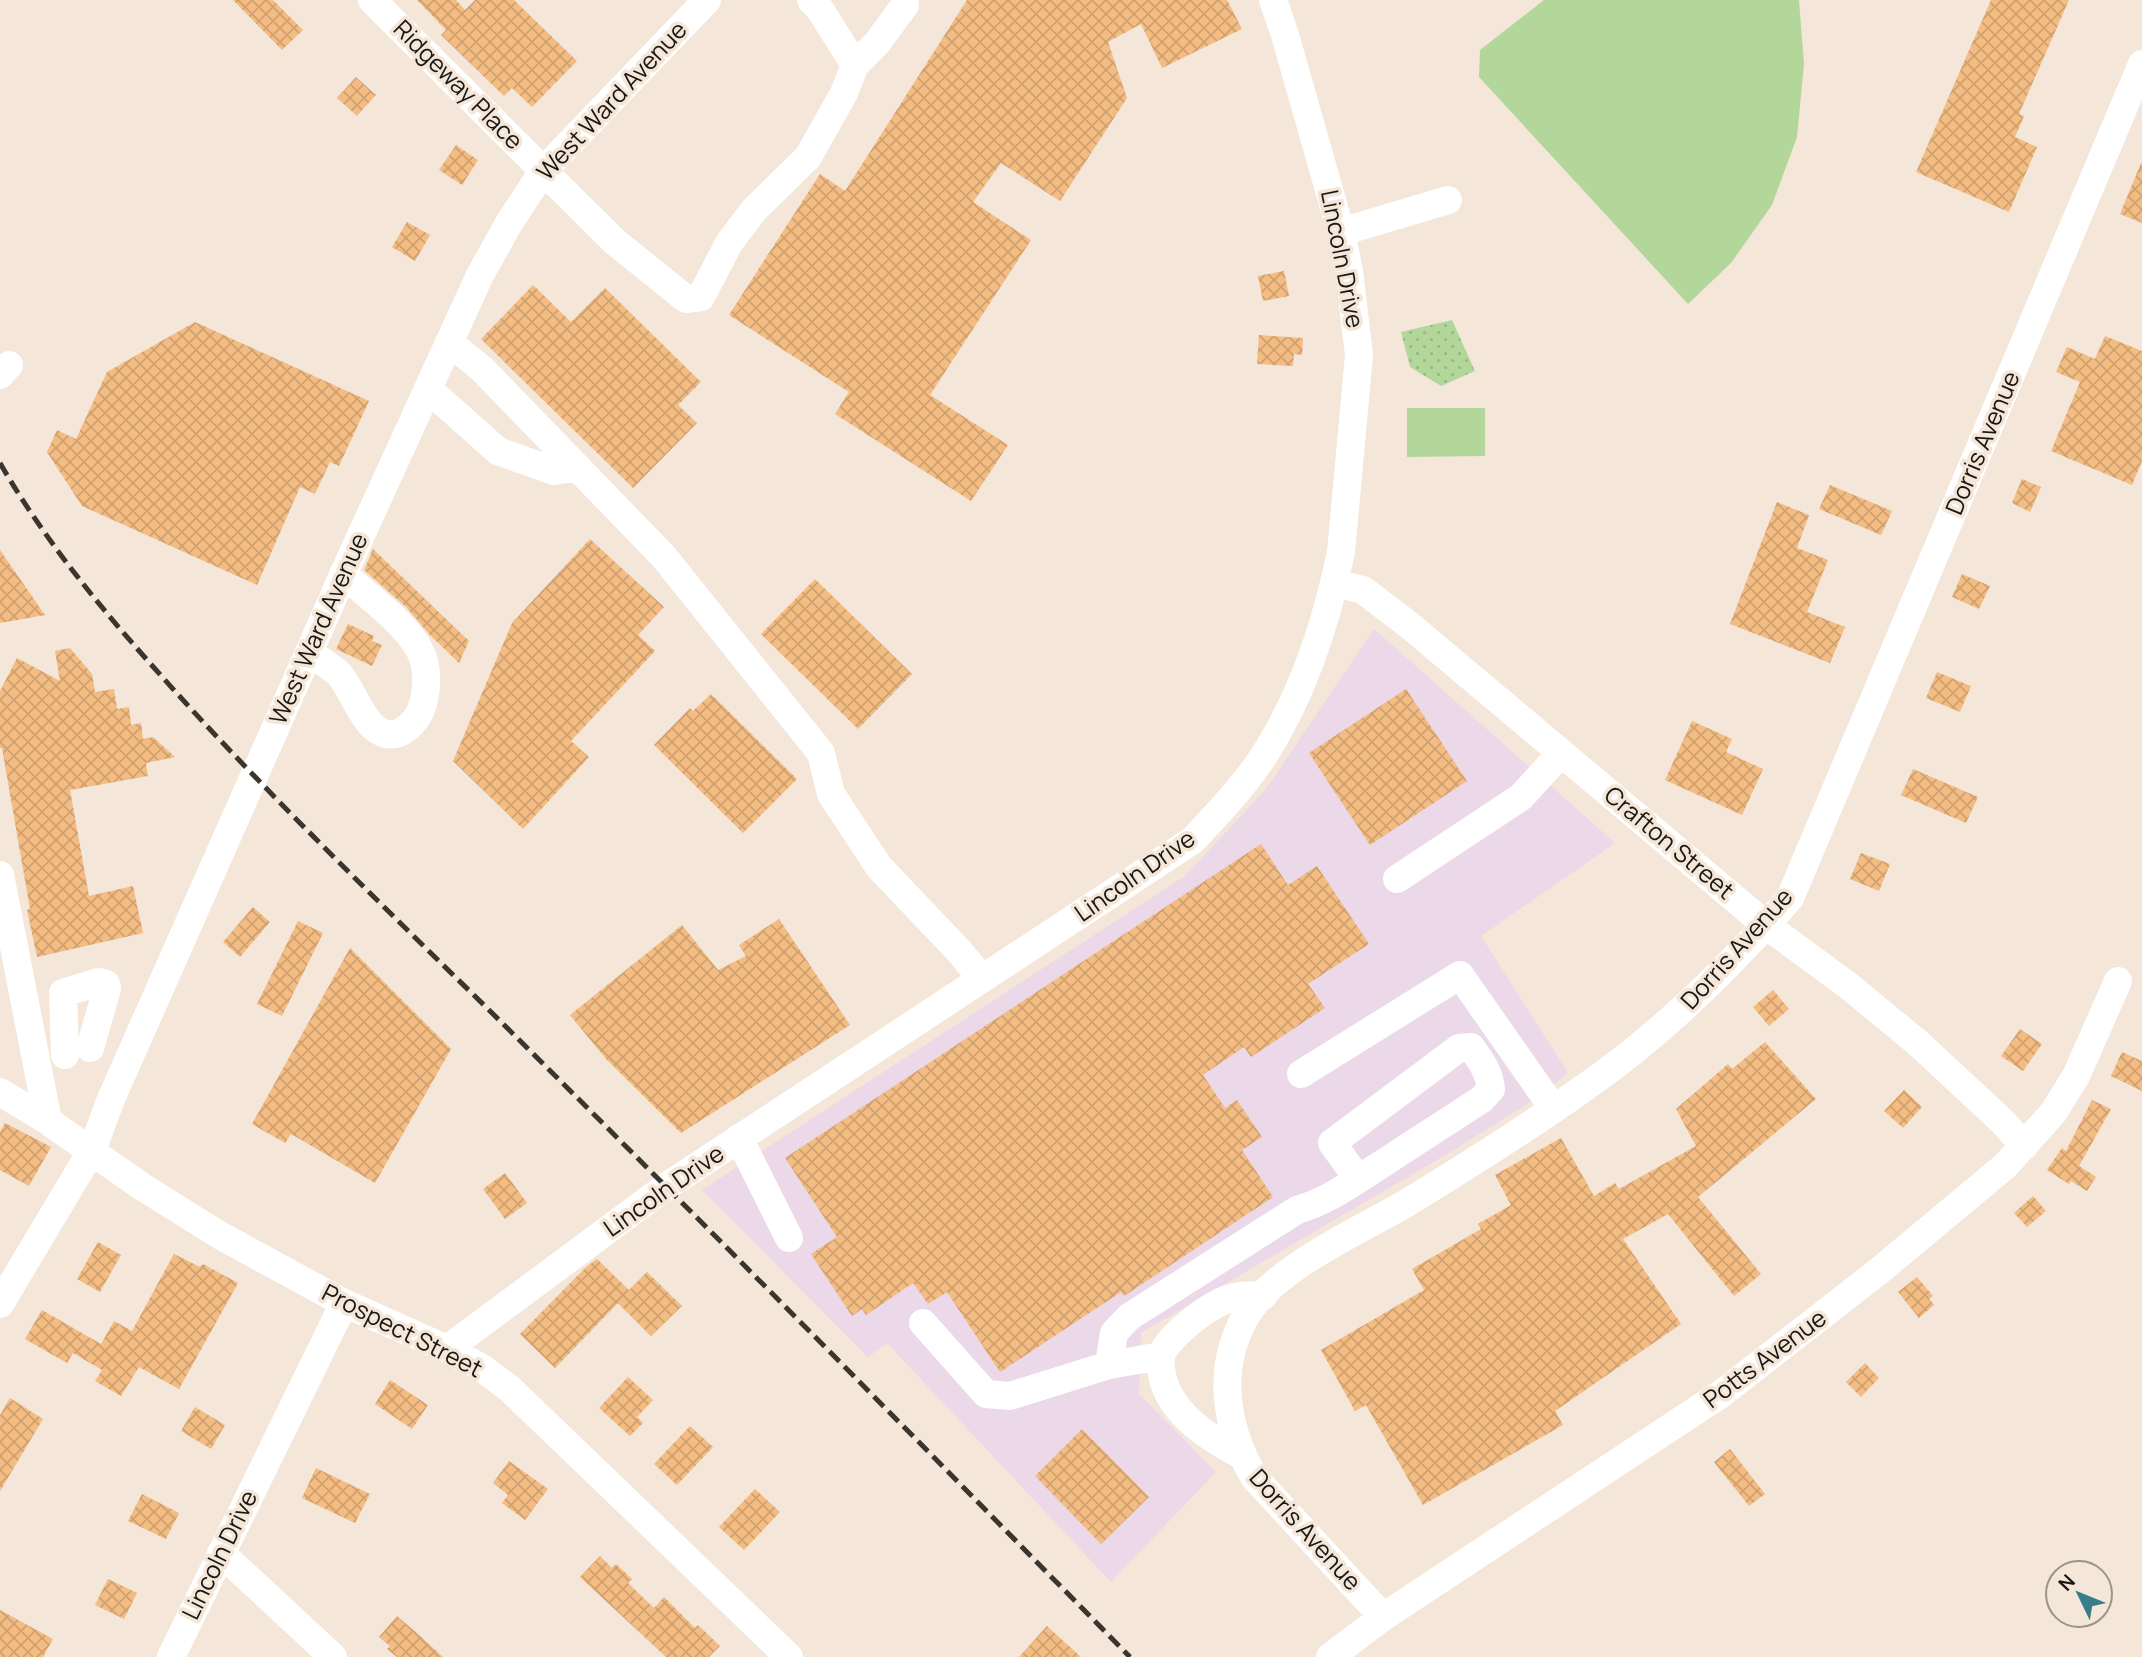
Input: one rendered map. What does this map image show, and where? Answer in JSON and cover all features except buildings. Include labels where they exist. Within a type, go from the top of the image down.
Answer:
[{"type":"street","name":"Ridgeway Place","points":[[372,0],[614,241],[687,299],[701,298],[729,243],[746,221],[808,156],[844,93],[855,65]]},
{"type":"street","name":"West Ward Avenue","points":[[0,1304],[92,1150],[111,1099],[343,574],[480,275],[509,223],[544,171],[707,0]]},
{"type":"street","points":[[811,0],[819,8],[855,65],[877,43],[905,5],[905,0]]},
{"type":"street","name":"Lincoln Drive","points":[[447,1349],[667,1186],[1193,840],[1267,751],[1301,688],[1335,583],[1343,540],[1359,355],[1349,271],[1341,232],[1273,0]]},
{"type":"street","name":"Dorris Avenue","points":[[1383,1617],[1254,1477],[1241,1455],[1231,1422],[1227,1388],[1228,1366],[1235,1340],[1247,1314],[1262,1296],[1294,1269],[1413,1199],[1584,1088],[1659,1031],[1719,976],[1790,898],[2142,64]]},
{"type":"street","points":[[1341,232],[1448,200]]},
{"type":"street","points":[[449,342],[482,369],[664,557],[821,753],[831,794],[879,867],[982,979]]},
{"type":"street","points":[[428,389],[498,451],[554,471],[577,467]]},
{"type":"street","points":[[309,652],[337,673],[353,692],[359,709],[368,722],[382,733],[395,734],[408,728],[421,713],[428,683],[420,650],[388,612],[343,574]]},
{"type":"street","name":"Crafton Street","points":[[1335,583],[1363,590],[1409,625],[1766,925],[1850,987],[1918,1043],[2004,1123],[2024,1146]]},
{"type":"street","points":[[1397,878],[1521,797],[1561,753]]},
{"type":"street","points":[[0,875],[48,1121]]},
{"type":"street","points":[[1301,1074],[1460,975],[1553,1108]]},
{"type":"street","name":"Potts Avenue","points":[[1331,1657],[1363,1648],[1383,1617],[1721,1394],[1880,1272],[2005,1166],[2053,1113],[2076,1076],[2118,981]]},
{"type":"street","points":[[22,991],[44,989],[63,993],[99,982],[106,984],[107,989],[78,1051]]},
{"type":"street","points":[[63,993],[78,1051]]},
{"type":"street","points":[[36,1060],[99,1046],[129,1058]]},
{"type":"street","points":[[1483,1063],[1509,1046]]},
{"type":"street","points":[[1109,1365],[1114,1333],[1129,1317],[1297,1210],[1322,1203],[1482,1099],[1490,1089],[1490,1076],[1471,1047],[1459,1048],[1332,1143],[1357,1180]]},
{"type":"street","name":"Prospect Street","points":[[0,1092],[221,1236],[344,1303],[447,1349],[482,1368],[510,1389],[759,1647],[789,1657]]},
{"type":"street","points":[[739,1138],[789,1238]]},
{"type":"street","points":[[1241,1455],[1211,1439],[1180,1411],[1162,1380],[1161,1356],[1192,1320],[1210,1307],[1242,1294],[1262,1296]]},
{"type":"street","name":"Lincoln Drive","points":[[171,1657],[344,1303]]},
{"type":"street","points":[[923,1323],[986,1394],[1010,1396],[1109,1365],[1161,1356]]},
{"type":"street","points":[[221,1553],[333,1657]]},
{"type":"shaded area","points":[[1374,629],[1615,843],[1481,936],[1568,1073],[1526,1105],[1442,1157],[1141,1333],[1139,1394],[1216,1472],[1111,1582],[887,1343],[868,1357],[702,1190],[1185,876],[1266,789]]},
{"type":"green space","points":[[1544,0],[1799,0],[1804,64],[1797,137],[1772,205],[1731,263],[1688,304],[1479,77],[1480,50]]},
{"type":"green space","points":[[1452,320],[1475,371],[1441,386],[1410,367],[1401,332]]},
{"type":"green space","points":[[1407,408],[1485,408],[1485,456],[1407,457]]},
{"type":"railway","points":[[0,463],[43,530],[90,592],[193,711],[339,862],[571,1091],[1130,1657]]}]
